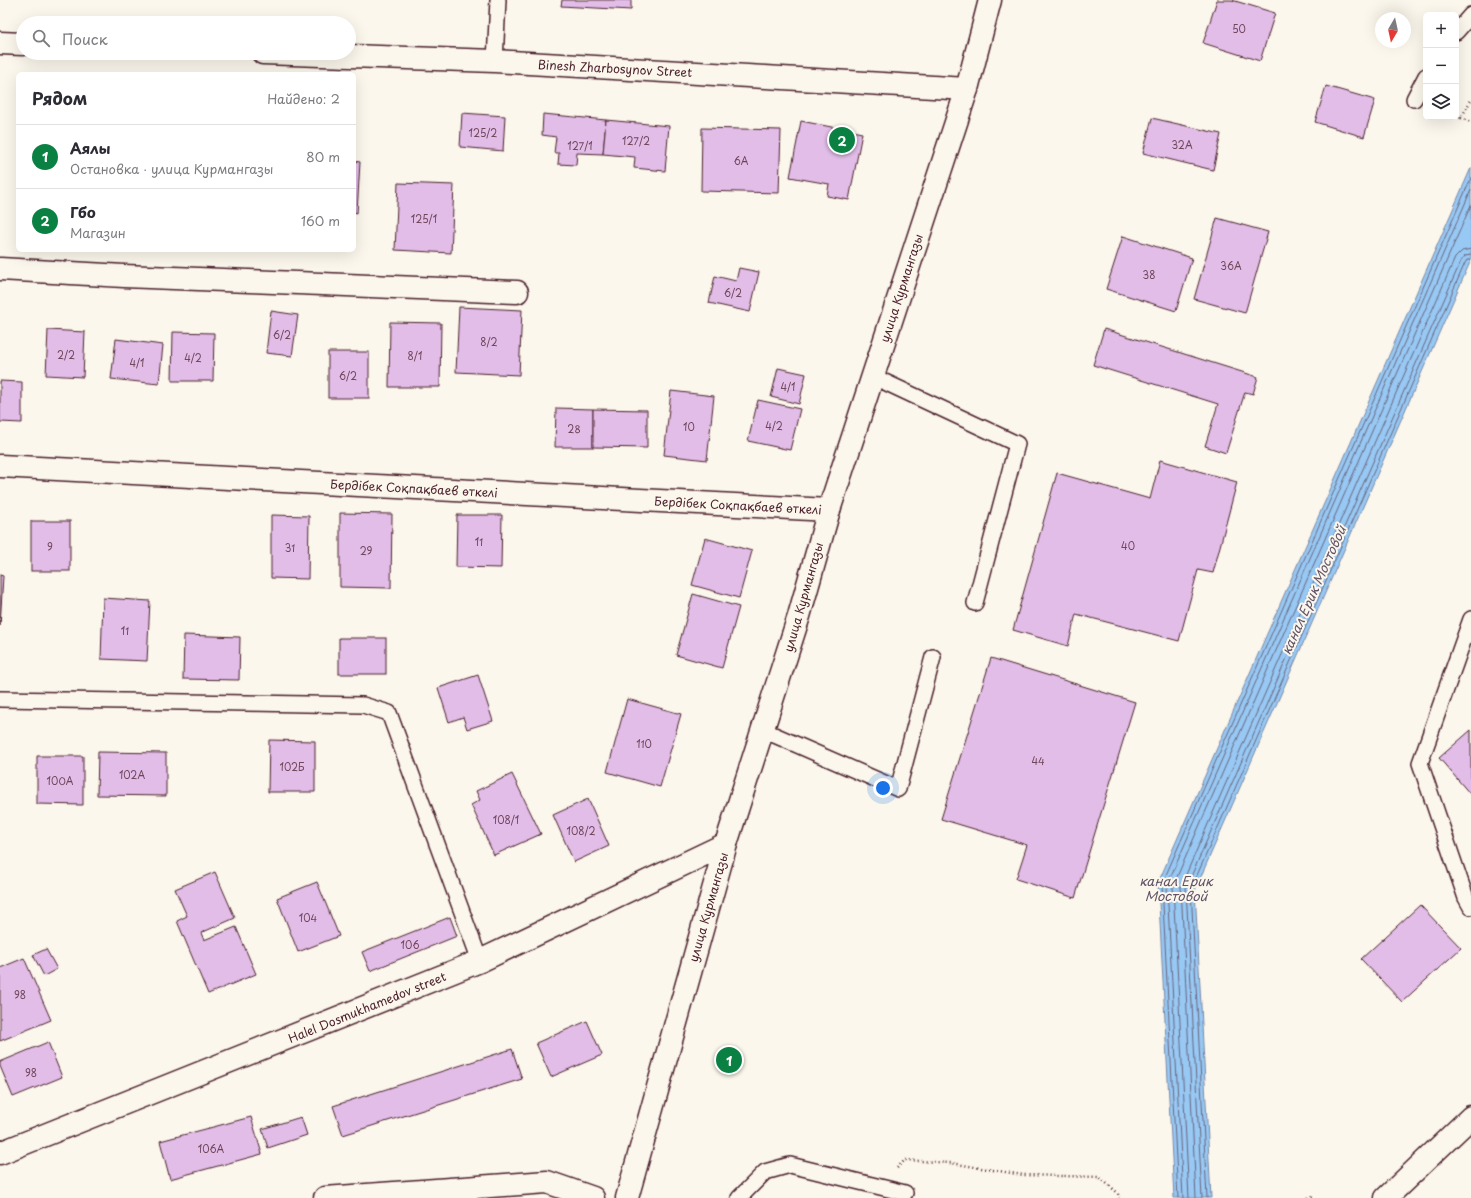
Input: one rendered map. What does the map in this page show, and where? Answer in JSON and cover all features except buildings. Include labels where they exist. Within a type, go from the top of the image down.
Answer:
[{"type":"street","name":"улица Курмангазы","points":[[627,1198],[726,844],[799,616],[829,510],[967,89],[990,0]]},
{"type":"street","points":[[0,44],[16,44]]},
{"type":"street","name":"Binesh Zharbosynov Street","points":[[356,56],[495,61],[967,89]]},
{"type":"street","points":[[0,269],[124,276],[517,292]]},
{"type":"street","name":"Бердібек Соқпақбаев өткелі","points":[[0,466],[829,510]]},
{"type":"street","name":"Halel Dosmukhamedov street","points":[[0,1153],[480,962],[726,844]]},
{"type":"street","points":[[1386,1198],[1471,1117]]},
{"type":"street","points":[[325,1198],[547,1182],[593,1198]]},
{"type":"lane","points":[[495,61],[498,0]]},
{"type":"lane","points":[[1459,29],[1471,15]]},
{"type":"lane","points":[[1414,99],[1423,82]]},
{"type":"lane","points":[[872,376],[1017,444],[975,603]]},
{"type":"lane","points":[[1471,619],[1420,763],[1466,898],[1471,907]]},
{"type":"lane","points":[[763,730],[898,789],[933,657]]},
{"type":"lane","points":[[0,700],[363,705],[389,714],[480,962]]},
{"type":"lane","points":[[739,1198],[765,1172],[790,1165],[905,1193]]},
{"type":"path","points":[[1471,100],[1461,118],[1471,122]]},
{"type":"path","points":[[877,1186],[905,1160],[951,1163],[1023,1175],[1099,1177],[1118,1192],[1119,1198]]},
{"type":"path","points":[[1308,1198],[1313,1196],[1314,1198]]},
{"type":"water","name":"канал Ерик Мостовой","points":[[1471,168],[1471,260],[1195,890],[1211,1198],[1174,1198],[1158,883]]},
{"type":"place","name":"Гбо","points":[[842,140]]},
{"type":"place","name":"Аялы","points":[[729,1060]]}]
